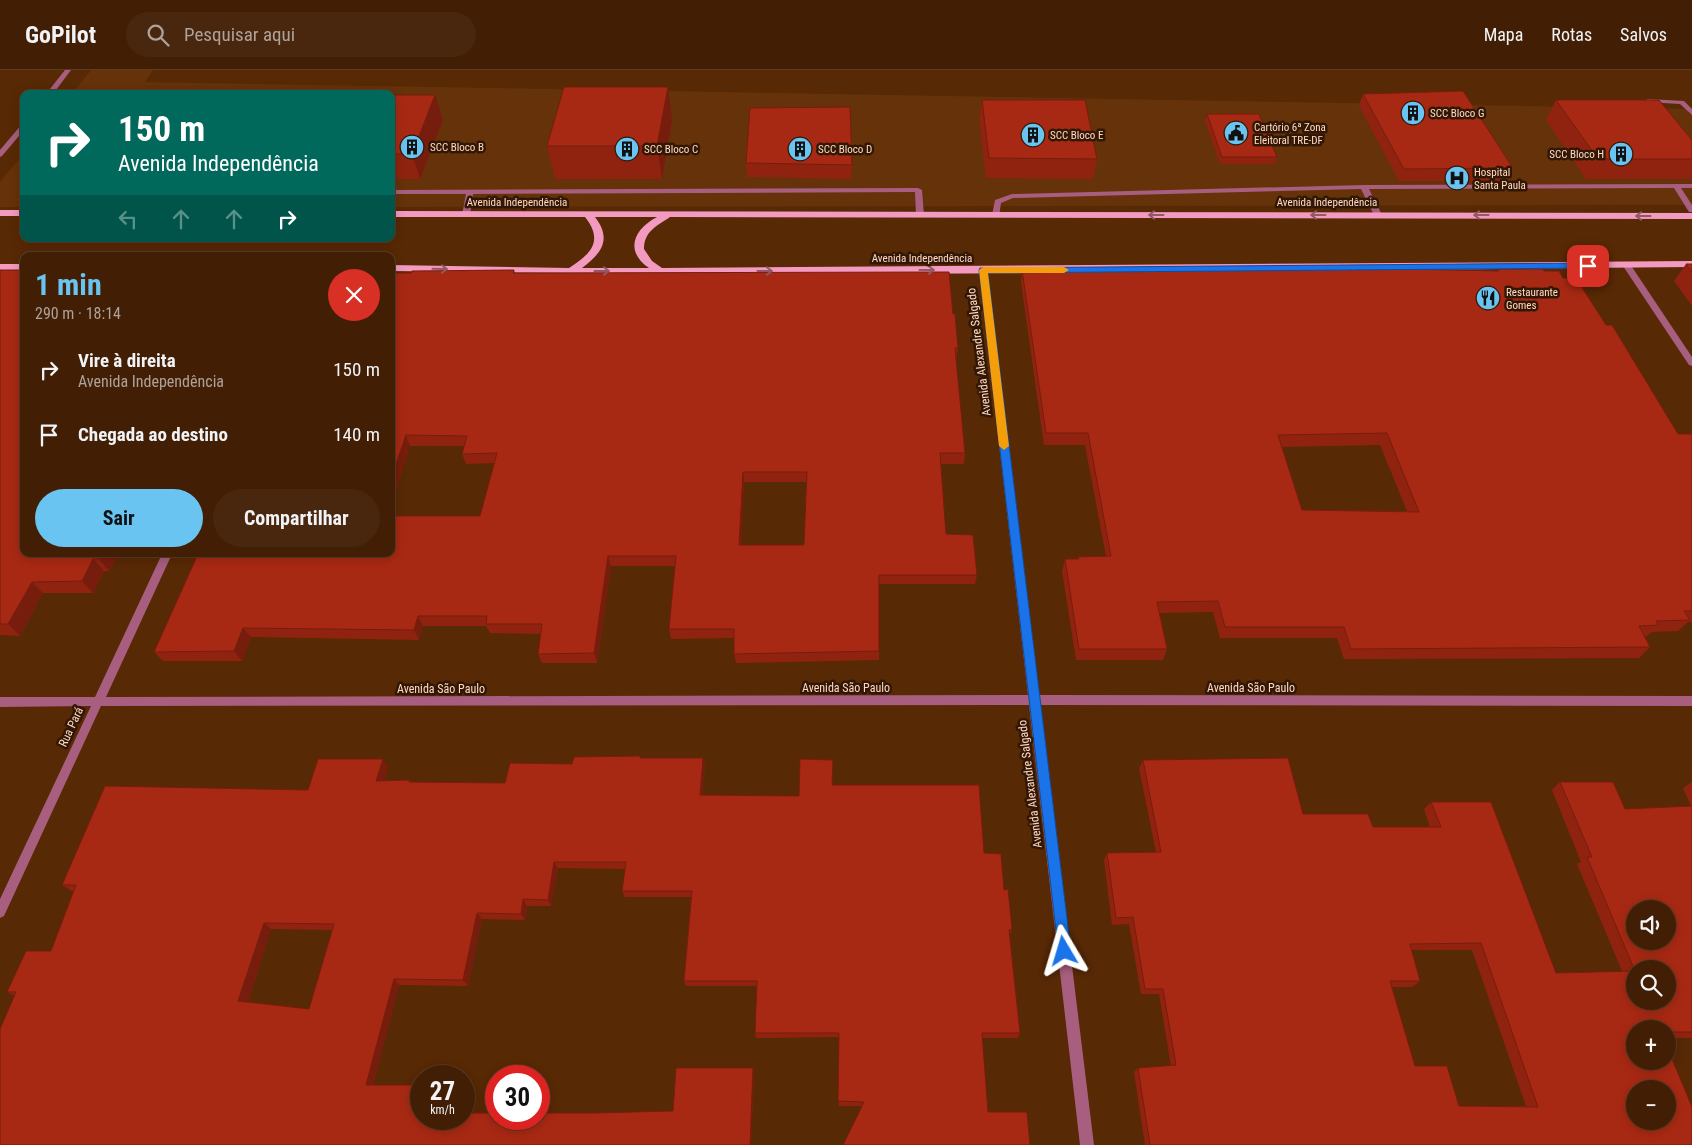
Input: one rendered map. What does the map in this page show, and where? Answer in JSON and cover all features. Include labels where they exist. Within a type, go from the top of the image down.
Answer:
[{"type":"main road","points":[[0,213],[20,213]]},
{"type":"main road","name":"Avenida Independência","points":[[395,214],[1692,216]]},
{"type":"main road","points":[[571,271],[587,261],[597,249],[601,237],[598,225],[588,215]]},
{"type":"main road","points":[[660,271],[647,263],[640,253],[638,242],[643,231],[654,222],[668,215]]},
{"type":"main road","name":"Avenida Independência","points":[[395,268],[571,271],[983,270],[1692,264]]},
{"type":"main road","points":[[0,267],[20,267]]},
{"type":"street","points":[[52,90],[68,70]]},
{"type":"street","points":[[1645,101],[1692,102]]},
{"type":"street","points":[[1682,102],[1692,113]]},
{"type":"street","points":[[0,155],[20,130]]},
{"type":"street","points":[[1676,186],[1692,210]]},
{"type":"street","points":[[996,215],[998,202],[1012,196],[1364,187],[1692,186]]},
{"type":"street","points":[[1364,187],[1378,215]]},
{"type":"street","points":[[395,192],[918,190],[920,215]]},
{"type":"street","points":[[466,215],[470,192]]},
{"type":"street","points":[[1627,266],[1692,364]]},
{"type":"street","name":"Avenida Alexandre Salgado","points":[[983,270],[1087,1145]]},
{"type":"street","name":"Rua Pará","points":[[0,912],[166,557]]},
{"type":"street","name":"Avenida São Paulo","points":[[0,702],[1692,701]]},
{"type":"shaded area","points":[[91,70],[153,70],[145,82],[1692,109],[1692,205],[395,207],[395,90],[75,90]]},
{"type":"shaded area","points":[[20,158],[20,207],[0,207],[0,182]]},
{"type":"building","points":[[564,87],[668,87],[657,146],[547,146]]},
{"type":"building","points":[[1463,91],[1513,168],[1404,169],[1363,94]]},
{"type":"building","points":[[395,95],[435,95],[412,154],[395,154]]},
{"type":"building","name":"SCC Bloco E","points":[[982,100],[1085,100],[1097,159],[989,158]]},
{"type":"building","points":[[1556,100],[1659,100],[1692,140],[1692,159],[1598,159]]},
{"type":"building","name":"SCC Bloco D","points":[[850,107],[852,165],[746,163],[750,108]]},
{"type":"building","name":"Cartório 6ª Zona Eleitoral TRE-DF","points":[[1207,114],[1259,114],[1277,157],[1222,157]]},
{"type":"building","points":[[1686,264],[1692,264],[1692,272]]},
{"type":"building","points":[[1407,269],[1499,271],[1498,269],[1543,269],[1544,271],[1559,271],[1563,278],[1576,278],[1606,325],[1612,325],[1678,434],[1692,434],[1692,611],[1684,611],[1690,620],[1656,621],[1658,625],[1639,626],[1650,647],[1351,649],[1344,627],[1225,627],[1218,601],[1157,602],[1167,649],[1079,649],[1065,559],[1111,556],[1088,433],[1046,433],[1022,270]],"holes":[[[1387,433],[1419,512],[1302,510],[1278,435]]]},
{"type":"building","points":[[0,270],[20,270],[20,557],[100,557],[99,559],[93,559],[82,581],[32,582],[8,624],[0,624]]},
{"type":"building","points":[[514,270],[513,273],[949,272],[953,314],[955,314],[958,348],[955,348],[965,453],[940,453],[946,534],[973,535],[977,575],[879,575],[879,651],[734,654],[734,629],[669,629],[676,556],[608,556],[594,653],[538,654],[542,624],[486,624],[487,616],[418,616],[414,630],[243,628],[234,651],[154,652],[197,557],[395,557],[395,516],[480,516],[497,453],[462,454],[467,436],[406,435],[395,467],[395,273],[411,273],[412,271]],"holes":[[[743,472],[807,472],[804,545],[739,545]]]},
{"type":"building","points":[[640,756],[640,758],[703,758],[700,795],[799,796],[800,759],[833,760],[832,785],[979,785],[984,853],[1001,854],[1004,890],[1008,889],[1012,929],[1009,930],[1020,1033],[982,1033],[988,1112],[1027,1112],[1030,1145],[843,1145],[864,1102],[838,1101],[839,1033],[755,1033],[757,981],[684,981],[692,891],[622,891],[626,862],[554,862],[548,900],[523,899],[521,914],[477,913],[463,980],[394,979],[366,1085],[410,1085],[410,1130],[475,1130],[475,1113],[485,1113],[485,1130],[550,1130],[550,1113],[673,1111],[676,1068],[753,1068],[750,1145],[0,1145],[0,1029],[16,992],[7,992],[26,951],[51,951],[76,885],[62,885],[105,786],[308,790],[318,759],[383,759],[376,781],[409,780],[409,782],[505,783],[510,763],[572,764],[574,757]],"holes":[[[264,923],[334,924],[309,1009],[238,1001]]]},
{"type":"building","points":[[1288,758],[1303,814],[1368,814],[1373,827],[1441,827],[1431,802],[1491,802],[1556,973],[1626,971],[1626,1010],[1676,1010],[1676,960],[1630,960],[1626,950],[1676,950],[1676,900],[1626,900],[1626,950],[1587,857],[1592,857],[1560,782],[1613,782],[1625,809],[1692,806],[1692,1032],[1676,1032],[1676,1020],[1626,1020],[1626,1070],[1676,1070],[1676,1068],[1692,1107],[1692,1145],[1150,1145],[1138,1068],[1176,1065],[1163,989],[1145,989],[1133,917],[1116,918],[1107,853],[1161,852],[1143,760]],"holes":[[[1481,943],[1538,1107],[1459,1106],[1447,1066],[1415,1066],[1390,981],[1420,981],[1410,944]]]},
{"type":"slow traffic","points":[[1004,446],[983,270],[1064,270]]},
{"type":"place","name":"SCC Bloco G","points":[[1413,113]]},
{"type":"place","name":"Cartório 6ª Zona Eleitoral TRE-DF","points":[[1236,133]]},
{"type":"place","name":"SCC Bloco E","points":[[1033,135]]},
{"type":"place","name":"SCC Bloco B","points":[[412,147]]},
{"type":"place","name":"SCC Bloco C","points":[[627,149]]},
{"type":"place","name":"SCC Bloco D","points":[[800,149]]},
{"type":"place","name":"SCC Bloco H","points":[[1621,154]]},
{"type":"place","name":"Hospital Santa Paula","points":[[1457,178]]},
{"type":"place","name":"Restaurante Gomes","points":[[1488,298]]},
{"type":"route","points":[[1064,951],[983,270],[1588,266]]}]
